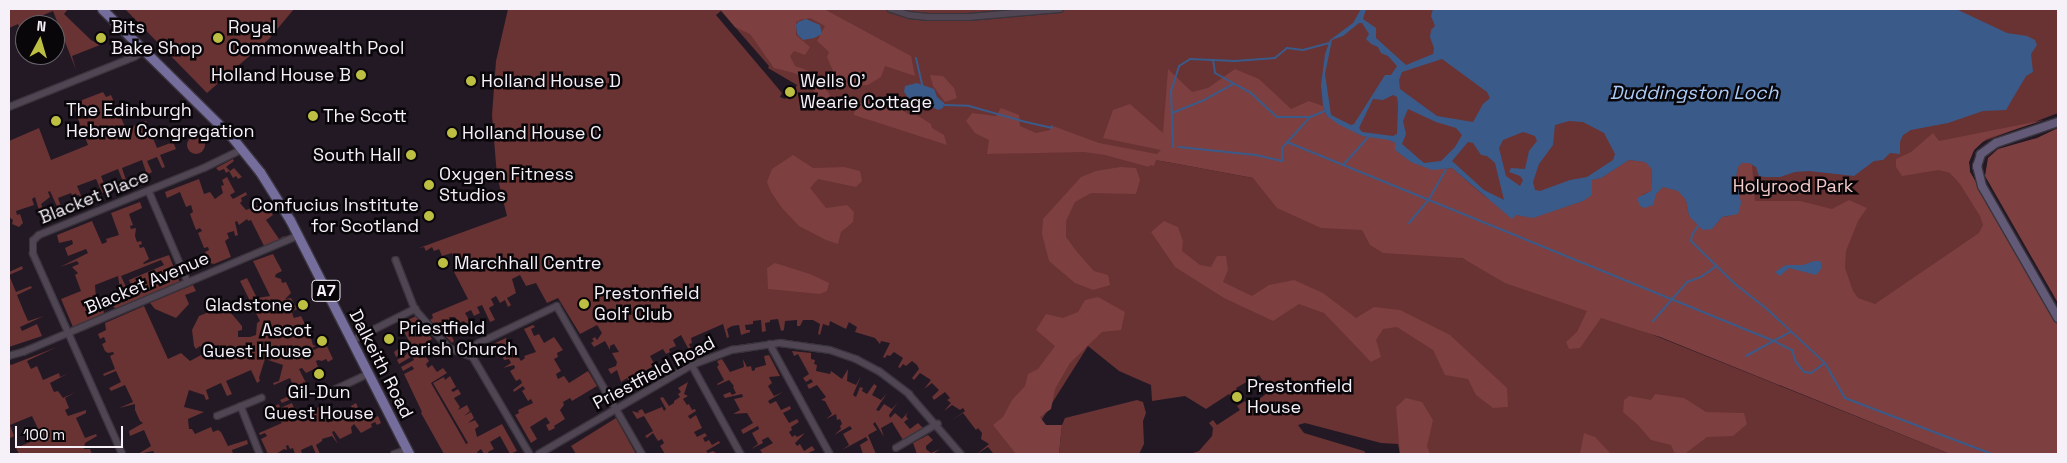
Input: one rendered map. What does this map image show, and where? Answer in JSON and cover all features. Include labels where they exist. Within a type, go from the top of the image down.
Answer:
[{"type":"main road","name":"Dalkeith Road","points":[[102,9],[243,149],[265,180],[298,236],[407,452]]},
{"type":"street","points":[[891,9],[909,15],[928,17],[969,17],[1060,9]]},
{"type":"street","points":[[9,107],[134,57],[145,50]]},
{"type":"street","points":[[2058,122],[1996,143],[1982,154],[1977,166],[1982,186],[2058,318]]},
{"type":"street","name":"Blacket Place","points":[[122,454],[33,254],[33,241],[39,236],[150,191],[243,149]]},
{"type":"street","points":[[150,191],[188,282]]},
{"type":"street","name":"Blacket Avenue","points":[[9,356],[298,236]]},
{"type":"street","points":[[396,260],[415,309],[449,348],[473,357],[530,454]]},
{"type":"street","points":[[465,353],[479,343],[557,306],[642,454]]},
{"type":"street","points":[[351,341],[415,309]]},
{"type":"street","points":[[770,344],[830,454]]},
{"type":"street","name":"Priestfield Road","points":[[539,454],[692,365],[727,351],[770,344],[797,344],[824,348],[868,365],[909,394],[937,424],[961,454]]},
{"type":"street","points":[[692,365],[741,454]]},
{"type":"street","points":[[319,397],[368,374]]},
{"type":"street","points":[[217,416],[261,398]]},
{"type":"street","points":[[240,406],[260,454]]},
{"type":"street","points":[[896,448],[937,424]]},
{"type":"street","points":[[394,454],[407,452]]},
{"type":"green space","points":[[9,9],[68,9],[64,14],[91,40],[100,45],[72,56],[76,70],[65,42],[65,15],[55,15],[53,11],[43,15],[15,15],[15,25],[9,28]]},
{"type":"green space","points":[[125,9],[294,9],[269,39],[207,93]]},
{"type":"green space","name":"Holyrood Park","points":[[508,9],[2058,9],[2058,113],[1982,142],[1974,150],[1969,162],[1970,172],[2058,326],[2058,454],[1282,171],[1156,160],[1253,178],[1297,192],[1950,454],[1400,454],[1398,444],[1381,443],[1305,423],[1298,425],[1304,433],[1364,451],[1366,454],[1190,454],[1199,451],[1212,436],[1213,428],[1209,423],[1213,420],[1217,425],[1240,410],[1237,406],[1245,401],[1250,406],[1270,391],[1259,375],[1236,388],[1238,392],[1231,397],[1229,394],[1206,409],[1185,396],[1152,401],[1151,385],[1119,371],[1088,346],[1020,454],[993,453],[988,447],[977,454],[989,444],[981,439],[982,433],[978,428],[976,430],[963,413],[951,421],[965,411],[963,408],[960,410],[952,405],[944,411],[951,403],[947,400],[950,398],[945,392],[934,400],[932,397],[939,390],[932,383],[924,389],[931,380],[920,373],[914,380],[912,378],[919,369],[917,365],[912,361],[906,366],[903,364],[900,368],[898,367],[903,358],[894,352],[890,356],[883,357],[890,343],[881,341],[880,344],[875,338],[855,332],[857,327],[849,322],[846,329],[830,321],[829,326],[823,324],[820,335],[818,334],[820,324],[813,320],[803,320],[800,326],[797,326],[797,320],[785,321],[784,330],[781,331],[778,319],[770,320],[770,322],[765,323],[766,331],[762,332],[761,320],[753,321],[753,324],[745,325],[746,330],[750,330],[750,332],[741,335],[739,325],[732,326],[727,329],[729,337],[727,338],[723,324],[691,338],[692,343],[689,344],[692,351],[690,352],[681,335],[673,340],[676,346],[669,349],[670,352],[666,354],[663,349],[650,356],[655,365],[643,372],[648,380],[633,390],[627,378],[621,382],[617,370],[611,374],[608,369],[616,366],[617,362],[612,353],[619,352],[614,344],[610,346],[610,350],[605,341],[594,347],[591,343],[594,341],[592,339],[595,337],[597,340],[602,333],[597,325],[580,334],[558,298],[547,303],[536,283],[526,286],[520,275],[512,279],[516,293],[507,298],[511,305],[508,307],[505,300],[500,303],[496,296],[491,299],[494,305],[489,308],[495,320],[490,322],[482,305],[477,307],[480,313],[474,316],[471,310],[465,313],[475,330],[471,334],[464,321],[458,323],[455,317],[449,317],[453,326],[448,329],[454,341],[452,343],[430,320],[433,318],[432,314],[468,299],[453,270],[457,268],[452,253],[442,256],[439,249],[434,251],[432,247],[426,251],[424,247],[419,248],[507,216],[497,176],[492,115],[496,61]],"holes":[[[721,11],[769,66],[768,68],[797,85],[790,100],[787,96],[785,99],[780,97],[782,93],[716,15]]]},
{"type":"green space","points":[[103,92],[106,97],[111,95],[126,129],[146,121],[157,148],[173,142],[176,149],[160,155],[165,167],[162,168],[157,157],[147,161],[152,172],[147,175],[142,160],[122,168],[127,183],[124,184],[118,169],[101,176],[107,191],[102,193],[96,179],[77,186],[83,200],[81,201],[79,195],[75,196],[76,204],[71,193],[58,198],[62,209],[59,211],[50,191],[48,192],[50,197],[41,204],[46,216],[41,217],[35,197],[32,199],[34,205],[16,211],[17,215],[20,214],[23,223],[19,227],[12,224],[13,220],[9,217],[9,141],[39,128],[51,160],[88,145],[73,106],[78,104],[77,102]]},
{"type":"green space","points":[[196,136],[202,139],[205,145],[202,151],[196,154],[190,151],[187,145],[190,139]]},
{"type":"green space","points":[[233,159],[234,161],[226,167],[230,171],[234,168],[242,177],[238,179],[236,176],[233,178],[229,171],[226,173],[224,169],[219,171],[216,168]]},
{"type":"green space","points":[[227,177],[235,192],[230,195],[233,199],[246,192],[247,195],[241,198],[242,201],[240,203],[246,210],[265,203],[273,215],[266,220],[279,239],[284,236],[286,239],[265,248],[251,220],[248,221],[247,219],[239,225],[237,221],[235,222],[238,235],[235,236],[234,231],[227,233],[229,238],[225,241],[231,257],[214,264],[210,263],[205,252],[209,250],[208,247],[204,248],[198,233],[202,231],[200,228],[196,230],[190,214],[193,212],[191,205],[186,207],[180,192],[167,198],[165,192],[199,179],[204,194],[210,192],[215,199],[223,193],[221,186],[224,185],[222,180]]},
{"type":"green space","points":[[140,202],[142,208],[129,214],[133,225],[130,226],[131,229],[136,228],[135,236],[137,242],[141,241],[140,248],[144,247],[149,259],[143,263],[169,255],[180,283],[116,309],[108,302],[117,299],[119,303],[128,300],[121,291],[127,289],[129,297],[135,295],[129,280],[164,265],[161,260],[121,276],[126,287],[120,289],[118,276],[95,285],[96,298],[103,304],[104,314],[73,327],[61,299],[81,291],[75,275],[78,273],[72,267],[79,264],[77,261],[60,267],[88,253],[86,249],[68,256],[65,248],[73,244],[72,240],[59,243],[57,235],[92,221],[102,244],[107,242],[106,239],[119,235],[111,213]]},
{"type":"green space","points":[[273,254],[282,271],[276,274],[275,277],[281,279],[282,283],[286,282],[291,293],[285,299],[291,298],[294,303],[292,306],[295,305],[297,309],[292,312],[294,318],[301,316],[307,328],[301,332],[304,337],[310,335],[313,345],[316,346],[312,348],[314,350],[326,344],[333,359],[328,362],[326,359],[316,361],[318,367],[306,373],[302,368],[299,369],[310,391],[282,403],[280,400],[296,393],[290,378],[274,385],[273,383],[279,381],[283,365],[265,359],[259,378],[260,381],[257,383],[251,370],[226,381],[232,394],[227,396],[221,383],[206,390],[209,399],[206,400],[204,395],[189,390],[184,407],[204,412],[188,419],[189,429],[192,429],[195,434],[211,427],[213,432],[218,430],[228,446],[247,440],[248,444],[232,450],[233,454],[155,454],[153,451],[138,454],[151,446],[144,430],[130,436],[129,431],[143,423],[140,421],[135,410],[135,404],[119,408],[133,402],[125,385],[111,391],[109,388],[121,382],[116,371],[104,376],[103,374],[115,369],[110,356],[114,354],[113,352],[108,353],[105,351],[102,344],[106,342],[104,337],[100,339],[98,334],[106,330],[105,323],[144,306],[168,359],[181,353],[190,361],[201,355],[204,350],[200,346],[196,349],[194,346],[192,330],[199,316],[216,309],[231,313],[242,326],[242,330],[238,331],[238,337],[256,335],[257,323],[260,321],[240,281],[247,278],[257,298],[270,296],[253,261]]},
{"type":"green space","points":[[22,266],[23,269],[9,275],[9,272]]},
{"type":"green space","points":[[9,275],[16,292],[31,286],[32,288],[17,295],[28,321],[44,316],[20,327],[22,331],[37,324],[42,336],[9,347]]},
{"type":"green space","points":[[193,285],[196,291],[185,295],[189,304],[176,318],[155,309],[150,303]]},
{"type":"green space","points":[[416,316],[432,339],[409,352],[411,357],[399,364],[397,360],[407,354],[405,351],[396,357],[394,352],[409,341],[400,324]]},
{"type":"green space","points":[[533,325],[535,327],[531,329],[534,336],[539,334],[544,343],[554,337],[563,350],[557,353],[558,357],[554,359],[561,371],[556,374],[558,379],[564,376],[569,383],[588,371],[597,386],[572,401],[570,398],[563,402],[564,405],[560,410],[565,419],[554,426],[555,428],[549,431],[546,425],[550,423],[546,417],[530,427],[537,439],[531,443],[515,415],[519,413],[518,410],[533,403],[531,399],[528,401],[522,391],[525,389],[523,386],[514,392],[513,390],[522,383],[520,379],[516,381],[510,371],[515,368],[514,365],[503,368],[511,363],[509,359],[504,360],[500,351],[504,348],[501,343],[493,347],[491,345],[506,338],[521,361],[525,358],[524,356],[536,352],[524,329]]},
{"type":"green space","points":[[428,344],[431,347],[424,354],[429,361],[426,364],[428,368],[432,365],[437,372],[443,368],[447,373],[431,383],[466,444],[468,443],[433,383],[444,377],[445,380],[450,376],[456,387],[451,390],[453,392],[458,389],[461,394],[454,398],[460,407],[458,410],[467,405],[470,411],[464,416],[471,412],[474,418],[468,423],[475,420],[479,426],[475,429],[477,437],[502,424],[517,451],[510,454],[500,436],[490,442],[494,449],[488,452],[489,454],[484,454],[481,449],[477,452],[478,454],[444,454],[421,413],[404,374],[414,369],[412,366],[403,371],[401,367],[414,360],[411,353]]},
{"type":"green space","points":[[57,347],[27,361],[31,369],[37,366],[43,380],[59,373],[60,377],[69,373],[50,383],[54,392],[58,391],[63,398],[76,392],[65,398],[69,408],[65,410],[68,416],[86,410],[86,413],[76,418],[85,438],[96,434],[97,436],[85,443],[84,449],[90,449],[92,454],[19,454],[16,448],[42,437],[32,416],[10,425],[14,436],[9,439],[9,363],[11,365]]},
{"type":"green space","points":[[792,351],[811,353],[811,359],[815,360],[814,364],[817,365],[816,371],[830,374],[831,371],[842,379],[848,369],[847,381],[856,385],[861,376],[853,395],[856,397],[860,387],[867,394],[874,384],[877,386],[872,395],[881,400],[887,393],[876,410],[879,411],[884,404],[892,409],[898,402],[889,415],[890,418],[895,413],[902,419],[908,412],[906,416],[908,419],[904,422],[910,429],[918,423],[924,429],[903,440],[892,422],[881,428],[884,437],[875,422],[873,424],[877,430],[868,435],[876,454],[863,454],[860,445],[858,446],[868,440],[866,437],[842,450],[849,445],[843,434],[852,429],[850,426],[834,435],[841,429],[840,419],[837,420],[836,414],[826,419],[832,414],[825,401],[821,400],[826,397],[817,385],[809,389],[807,385],[813,382],[811,379],[806,382],[803,378],[809,374],[798,354],[794,356]]},
{"type":"green space","points":[[769,355],[780,376],[769,377],[772,383],[768,386],[774,396],[783,392],[768,401],[770,404],[776,401],[781,410],[790,406],[791,409],[783,413],[789,423],[797,419],[799,422],[791,427],[792,430],[789,432],[792,437],[805,433],[795,443],[797,446],[800,444],[804,451],[812,446],[815,450],[806,454],[763,454],[760,450],[773,443],[768,437],[762,440],[763,443],[751,449],[758,444],[752,433],[759,429],[758,426],[743,434],[741,430],[753,423],[747,413],[733,414],[740,410],[734,399],[743,397],[742,394],[725,398],[723,395],[730,392],[732,395],[736,393],[734,386],[729,380],[717,384],[724,380],[717,367],[719,365],[717,361],[722,359],[730,372],[744,367],[743,359],[747,367],[751,366],[752,371],[755,368],[766,365],[764,356]]},
{"type":"green space","points":[[688,382],[684,394],[688,396],[683,399],[692,410],[695,409],[696,411],[688,416],[690,419],[696,415],[702,428],[694,432],[697,437],[705,433],[707,436],[703,438],[705,442],[709,440],[712,445],[719,441],[720,443],[706,451],[708,453],[713,451],[717,454],[665,454],[660,446],[664,443],[662,439],[658,441],[653,433],[647,438],[645,436],[653,431],[644,416],[637,419],[632,411],[639,413],[638,411],[642,409],[645,414],[662,407],[664,411],[666,409],[660,398],[663,397],[669,406],[680,397],[678,394],[681,392],[678,388]]},
{"type":"green space","points":[[1137,400],[1143,402],[1146,413],[1143,421],[1144,444],[1139,454],[1059,454],[1062,425],[1065,418]]},
{"type":"green space","points":[[292,403],[296,413],[289,417],[290,420],[319,407],[328,423],[330,421],[328,417],[339,412],[342,418],[344,418],[341,411],[347,408],[347,414],[350,411],[353,416],[355,415],[351,406],[356,403],[360,412],[366,410],[371,419],[378,416],[381,423],[377,425],[375,422],[371,424],[372,427],[361,433],[354,424],[351,427],[352,433],[340,439],[334,431],[332,432],[338,444],[332,436],[322,439],[316,445],[320,454],[316,454],[312,445],[301,450],[302,454],[295,454],[293,448],[290,449],[288,445],[286,446],[287,450],[284,449],[276,454],[268,454],[261,439],[267,436],[265,433],[260,435],[259,433],[282,423],[279,420],[275,422],[270,412],[274,410],[275,406],[279,404],[280,408]]},
{"type":"green space","points":[[616,418],[636,454],[576,454],[571,446]]},
{"type":"green space","points":[[928,435],[933,440],[926,446],[926,449],[931,453],[940,449],[933,454],[917,454],[913,443]]},
{"type":"shaded area","points":[[824,9],[911,56],[915,76],[885,66],[881,77],[868,85],[849,86],[838,82],[827,57],[829,52],[817,41],[825,26],[810,18],[800,20],[796,22],[796,35],[810,47],[805,55],[794,51],[790,56],[795,66],[815,73],[832,98],[817,102],[814,91],[805,78],[774,68],[750,34],[735,27],[721,10]]},
{"type":"shaded area","points":[[1168,69],[1192,92],[1208,88],[1235,69],[1259,79],[1291,109],[1309,101],[1323,106],[1327,116],[1362,136],[1383,137],[1395,143],[1411,162],[1446,169],[1452,168],[1484,196],[1516,215],[1533,217],[1583,201],[1592,180],[1601,178],[1629,160],[1645,162],[1652,168],[1651,191],[1641,195],[1656,194],[1663,187],[1679,191],[1686,200],[1689,216],[1712,229],[1722,217],[1730,216],[1740,188],[1736,177],[1738,166],[1742,163],[1749,163],[1752,165],[1755,201],[1800,201],[1832,209],[1849,200],[1867,208],[1858,221],[1846,251],[1845,268],[1853,291],[1858,298],[1875,304],[1979,233],[1983,225],[1980,216],[1960,184],[1950,173],[1939,170],[1902,176],[1896,167],[1896,159],[1911,152],[1933,133],[1939,141],[2044,120],[1986,139],[1974,150],[1969,162],[1970,172],[2058,326],[2058,454],[1950,454],[1660,337],[1601,318],[1580,348],[1569,349],[1566,342],[1577,332],[1587,311],[1505,283],[1462,258],[1383,253],[1370,245],[1362,230],[1321,228],[1277,208],[1253,178],[1156,160],[1154,166],[1150,165],[1149,167],[1105,155],[1084,152],[987,154],[989,140],[975,133],[966,121],[972,113],[996,116],[1001,108],[1019,115],[1020,126],[1036,133],[1050,130],[1053,126],[1099,143],[1157,154],[1161,150],[1103,138],[1113,110],[1130,104],[1163,133]]},
{"type":"shaded area","points":[[930,75],[943,76],[954,88],[957,98],[945,102],[933,86]]},
{"type":"shaded area","points":[[871,100],[882,105],[892,103],[908,114],[917,115],[931,124],[932,128],[944,135],[947,145],[854,115],[855,105]]},
{"type":"shaded area","points":[[2058,128],[2058,303],[1985,176],[1988,158],[1998,149],[2037,138]]},
{"type":"shaded area","points":[[793,155],[813,168],[844,167],[860,171],[862,181],[856,187],[818,179],[810,188],[826,208],[847,205],[854,212],[853,222],[841,232],[838,244],[799,226],[782,208],[771,192],[767,182],[772,169]]},
{"type":"shaded area","points":[[1120,167],[1136,168],[1140,180],[1136,194],[1091,193],[1075,202],[1066,221],[1066,237],[1077,252],[1094,271],[1108,275],[1110,285],[1093,290],[1075,283],[1049,261],[1042,234],[1043,219],[1081,177],[1096,171]]},
{"type":"shaded area","points":[[1164,221],[1178,227],[1183,241],[1182,251],[1200,265],[1211,267],[1217,256],[1226,256],[1228,270],[1223,282],[1252,296],[1269,285],[1294,280],[1323,293],[1356,318],[1374,307],[1400,310],[1450,335],[1507,388],[1508,407],[1493,408],[1476,395],[1468,379],[1445,375],[1433,350],[1397,327],[1383,329],[1376,340],[1381,357],[1371,362],[1324,313],[1299,304],[1273,321],[1224,298],[1175,267],[1151,232]]},
{"type":"shaded area","points":[[775,263],[810,274],[829,283],[827,291],[820,294],[768,289],[767,268]]},
{"type":"shaded area","points":[[1098,297],[1125,312],[1121,330],[1102,332],[1070,363],[1055,389],[1051,409],[1040,417],[1046,425],[1062,425],[1059,454],[1016,454],[993,425],[1003,417],[1012,400],[1025,386],[1028,374],[1038,369],[1055,346],[1036,330],[1046,314],[1063,318],[1078,312],[1085,300]]},
{"type":"shaded area","points":[[1655,394],[1684,398],[1706,412],[1744,413],[1747,424],[1733,436],[1707,437],[1686,453],[1677,454],[1671,445],[1651,440],[1623,412],[1624,400],[1629,396],[1651,400]]},
{"type":"shaded area","points":[[1406,398],[1422,402],[1433,420],[1427,446],[1430,454],[1400,454],[1396,407]]},
{"type":"shaded area","points":[[1584,433],[1595,437],[1611,454],[1580,454]]},
{"type":"water","name":"Duddingston Loch","points":[[1361,9],[1366,9],[1363,19],[1376,28],[1376,38],[1406,65],[1433,54],[1434,48],[1430,37],[1431,30],[1435,26],[1431,16],[1433,9],[1956,9],[2007,33],[2027,36],[2035,40],[2037,45],[2031,54],[2033,72],[2026,76],[2006,110],[1983,111],[1948,123],[1911,130],[1903,135],[1900,142],[1900,154],[1890,153],[1883,160],[1874,161],[1854,176],[1809,171],[1795,172],[1780,177],[1765,177],[1759,176],[1756,167],[1749,163],[1742,163],[1738,167],[1736,177],[1741,203],[1738,214],[1722,217],[1712,229],[1703,230],[1689,216],[1686,200],[1678,191],[1663,187],[1656,194],[1653,205],[1645,208],[1640,206],[1637,198],[1651,191],[1652,169],[1645,162],[1629,160],[1601,178],[1592,180],[1592,195],[1583,201],[1533,218],[1516,215],[1512,219],[1452,168],[1432,170],[1411,162],[1395,150],[1395,143],[1389,140],[1362,136],[1338,124],[1327,116],[1323,106],[1321,85],[1325,54],[1330,40],[1353,23]],"holes":[[[1359,23],[1362,23],[1369,34],[1366,39],[1378,47],[1381,53],[1388,56],[1397,66],[1391,75],[1385,75],[1354,124],[1351,125],[1331,115],[1325,74],[1332,40],[1343,36]],[[1442,59],[1487,92],[1490,98],[1483,104],[1473,122],[1437,116],[1400,89],[1399,80],[1402,72]],[[1393,95],[1397,97],[1397,134],[1393,136],[1362,132],[1359,128],[1373,99],[1383,100]],[[1408,109],[1436,122],[1456,128],[1462,135],[1455,147],[1441,161],[1424,163],[1402,144],[1406,134],[1403,121]],[[1569,121],[1583,122],[1604,133],[1615,154],[1613,160],[1587,177],[1570,180],[1540,191],[1535,190],[1533,182],[1539,164],[1553,145],[1555,125]],[[1523,132],[1535,136],[1537,141],[1529,151],[1525,169],[1511,168],[1509,172],[1520,176],[1523,180],[1520,186],[1506,176],[1499,148],[1503,140]],[[1468,142],[1473,143],[1481,155],[1487,156],[1495,163],[1504,200],[1484,190],[1452,161]]]},
{"type":"water","points":[[806,19],[820,25],[822,34],[803,40],[797,34],[796,25],[798,22]]},
{"type":"water","points":[[917,83],[934,89],[937,97],[944,103],[943,108],[938,110],[927,104],[916,103],[909,99],[904,92],[905,86]]},
{"type":"water","points":[[1820,261],[1821,263],[1821,269],[1816,275],[1789,268],[1780,276],[1775,272],[1786,265],[1803,265]]},
{"type":"waterway","points":[[1173,147],[1171,91],[1179,66],[1190,59],[1235,61],[1275,58],[1287,48],[1303,50],[1329,43]]},
{"type":"waterway","points":[[916,58],[922,85]]},
{"type":"waterway","points":[[1213,60],[1215,73],[1251,93],[1277,117],[1309,117]]},
{"type":"waterway","points":[[1172,113],[1204,100],[1233,84]]},
{"type":"waterway","points":[[944,105],[969,106],[1026,122],[1051,128],[1052,126]]},
{"type":"waterway","points":[[1179,147],[1256,155],[1282,161],[1282,148],[1310,117],[1325,111]]},
{"type":"waterway","points":[[1344,164],[1368,137]]},
{"type":"waterway","points":[[1287,142],[1774,341],[1792,350],[1796,362],[1804,372],[1811,373],[1825,363]]},
{"type":"waterway","points":[[1409,223],[1429,199],[1446,169]]},
{"type":"waterway","points":[[1698,226],[1692,235],[1691,241],[1735,284],[1767,309],[1825,363],[1845,398],[1992,454]]},
{"type":"waterway","points":[[1653,321],[1687,282],[1701,277],[1716,266]]},
{"type":"waterway","points":[[1746,356],[1790,332]]},
{"type":"place","name":"Bits Bake Shop","points":[[101,38]]},
{"type":"place","name":"Royal Commonwealth Pool","points":[[218,38]]},
{"type":"place","name":"Holland House B","points":[[361,75]]},
{"type":"place","name":"Holland House D","points":[[471,81]]},
{"type":"place","name":"Wells O' Wearie Cottage","points":[[790,92]]},
{"type":"place","name":"The Scott","points":[[313,116]]},
{"type":"place","name":"The Edinburgh Hebrew Congregation","points":[[56,121]]},
{"type":"place","name":"Holland House C","points":[[452,133]]},
{"type":"place","name":"South Hall","points":[[411,155]]},
{"type":"place","name":"Oxygen Fitness Studios","points":[[429,185]]},
{"type":"place","name":"Confucius Institute for Scotland","points":[[429,216]]},
{"type":"place","name":"Marchhall Centre","points":[[443,263]]},
{"type":"place","name":"Prestonfield Golf Club","points":[[584,304]]},
{"type":"place","name":"Gladstone","points":[[303,305]]},
{"type":"place","name":"Priestfield Parish Church","points":[[389,339]]},
{"type":"place","name":"Ascot Guest House","points":[[322,341]]},
{"type":"place","name":"Gil-Dun Guest House","points":[[319,374]]},
{"type":"place","name":"Prestonfield House","points":[[1237,397]]}]
